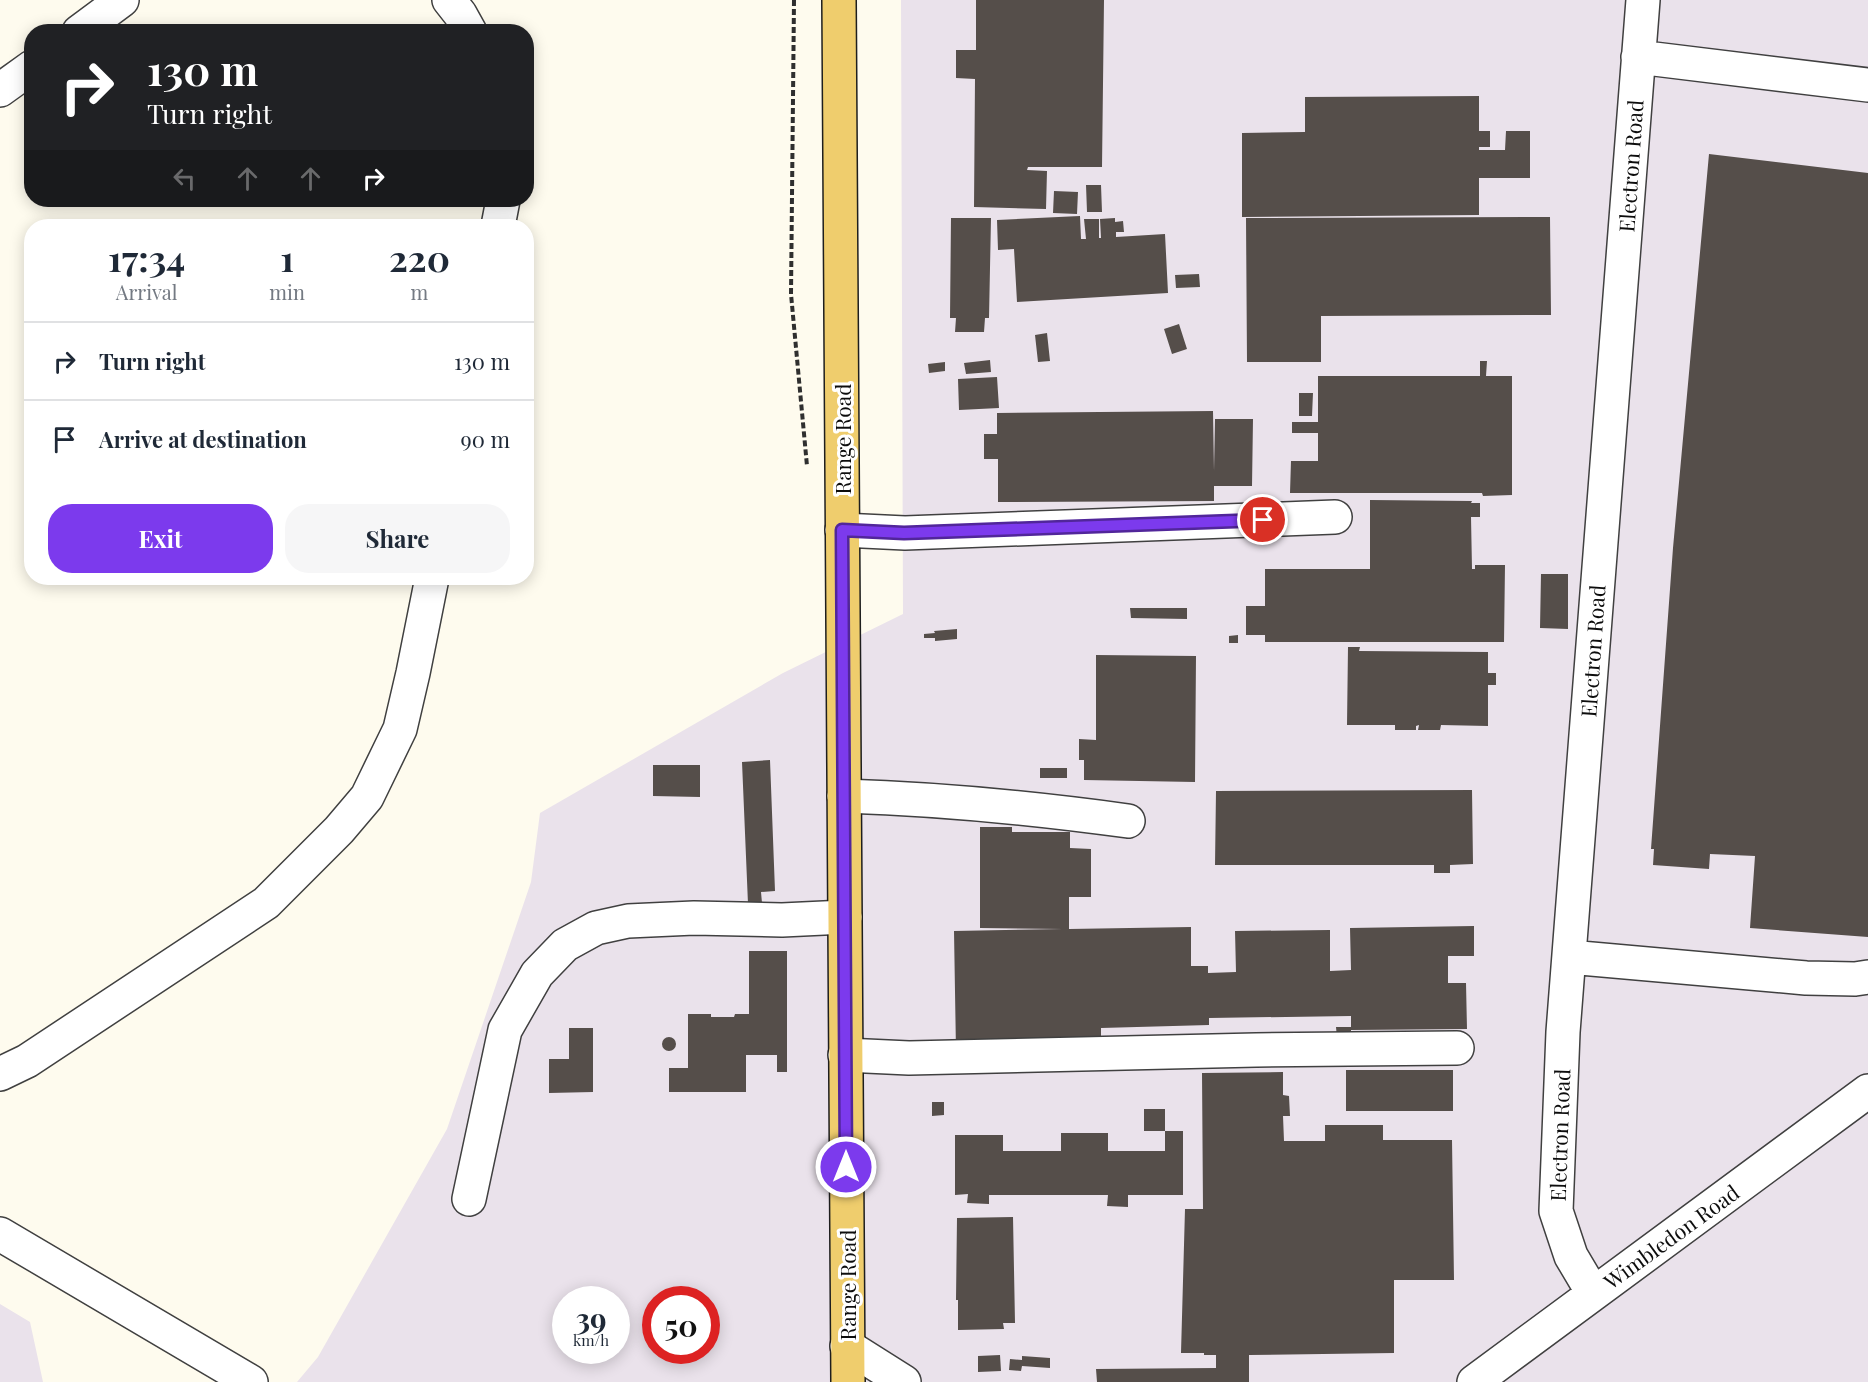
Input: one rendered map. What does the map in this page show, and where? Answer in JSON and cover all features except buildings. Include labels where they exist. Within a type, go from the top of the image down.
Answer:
[{"type":"main road","name":"Range Road","points":[[839,0],[848,1382]]},
{"type":"street","points":[[90,24],[122,0]]},
{"type":"street","points":[[449,0],[466,24]]},
{"type":"street","name":"Electron Road","points":[[1593,1293],[1571,1256],[1556,1211],[1563,1032],[1643,0]]},
{"type":"street","points":[[1638,57],[1868,85]]},
{"type":"street","points":[[0,90],[24,73]]},
{"type":"street","points":[[842,530],[904,533],[1335,518]]},
{"type":"street","points":[[0,1074],[27,1061],[266,903],[353,814],[367,797],[400,729],[431,585]]},
{"type":"street","points":[[844,796],[908,798],[1035,809],[1128,821]]},
{"type":"street","points":[[469,1198],[505,1030],[537,974],[565,945],[596,928],[628,921],[694,918],[782,920],[845,917]]},
{"type":"street","points":[[1569,957],[1806,978],[1868,977]]},
{"type":"street","points":[[845,1055],[909,1058],[1244,1050],[1457,1048]]},
{"type":"street","name":"Wimbledon Road","points":[[1474,1382],[1868,1091]]},
{"type":"street","points":[[0,1234],[251,1382]]},
{"type":"street","points":[[847,1346],[904,1382]]},
{"type":"shaded area","points":[[901,0],[1868,0],[1868,1382],[297,1382],[318,1357],[447,1129],[531,882],[540,813],[783,673],[903,614]]},
{"type":"shaded area","points":[[0,1304],[30,1322],[43,1382],[0,1382]]},
{"type":"route","points":[[846,1167],[842,530],[904,533],[1263,520]]}]
